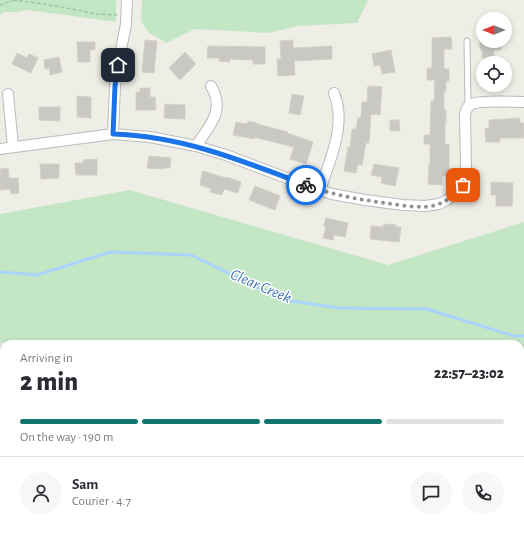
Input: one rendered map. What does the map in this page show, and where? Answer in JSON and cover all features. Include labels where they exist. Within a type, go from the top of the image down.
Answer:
[{"type":"street","points":[[113,134],[115,86],[127,15],[127,0]]},
{"type":"street","points":[[196,146],[215,116],[217,109],[215,93],[211,86]]},
{"type":"street","points":[[320,190],[338,131],[338,104],[334,93]]},
{"type":"street","points":[[8,94],[13,147]]},
{"type":"street","points":[[0,149],[113,134],[150,137],[196,146],[226,155],[320,190],[345,197],[412,206],[430,206],[447,200],[461,188],[464,181],[465,114],[468,106],[482,102],[524,102]]},
{"type":"lane","points":[[467,41],[468,106]]},
{"type":"path","points":[[0,5],[13,0],[45,4],[97,14],[127,15]]},
{"type":"path","points":[[21,1],[26,0]]},
{"type":"green space","points":[[0,0],[116,0],[116,22],[28,10],[4,12],[0,15]]},
{"type":"green space","points":[[142,0],[368,0],[357,23],[298,26],[268,33],[195,29],[166,43],[148,32],[141,21]]},
{"type":"green space","points":[[130,190],[388,265],[524,222],[524,340],[0,340],[0,214]]},
{"type":"building","points":[[451,37],[452,49],[444,49],[444,69],[449,69],[449,81],[446,81],[446,91],[444,91],[444,110],[446,110],[445,144],[449,144],[449,176],[442,176],[442,185],[428,184],[430,144],[424,144],[424,135],[430,135],[431,101],[434,101],[435,80],[427,80],[427,68],[432,68],[432,38]]},
{"type":"building","points":[[145,40],[157,41],[154,73],[142,72]]},
{"type":"building","points":[[293,40],[293,48],[332,46],[332,59],[294,61],[295,75],[278,76],[277,59],[281,59],[280,41]]},
{"type":"building","points":[[77,42],[95,42],[95,50],[90,50],[90,62],[78,62]]},
{"type":"building","points":[[208,46],[265,47],[265,64],[253,64],[253,60],[230,59],[230,62],[219,61],[219,58],[207,58]]},
{"type":"building","points":[[501,48],[501,50],[494,50],[494,56],[482,56],[482,49],[480,49]]},
{"type":"building","points":[[391,50],[395,72],[382,74],[380,65],[374,66],[372,54]]},
{"type":"building","points":[[185,52],[196,64],[180,80],[169,68]]},
{"type":"building","points":[[17,53],[27,58],[29,54],[38,58],[31,73],[12,64]]},
{"type":"building","points":[[59,57],[62,72],[50,75],[49,68],[45,69],[44,60]]},
{"type":"building","points":[[368,86],[382,87],[380,115],[371,114],[369,143],[366,143],[362,165],[358,164],[356,173],[344,171],[348,147],[350,147],[352,129],[356,129],[358,118],[361,118],[362,102],[367,102]]},
{"type":"building","points":[[140,88],[150,88],[150,97],[155,97],[156,110],[136,110],[136,92],[140,92]]},
{"type":"building","points":[[292,94],[304,96],[300,115],[289,113]]},
{"type":"building","points":[[77,96],[91,97],[91,118],[77,117]]},
{"type":"building","points":[[165,104],[185,105],[185,119],[164,118]]},
{"type":"building","points":[[39,107],[60,107],[60,121],[39,120]]},
{"type":"building","points":[[520,118],[520,123],[524,123],[524,138],[500,138],[500,142],[486,142],[485,129],[489,128],[489,120]]},
{"type":"building","points":[[390,120],[399,120],[400,131],[390,131]]},
{"type":"building","points":[[248,121],[288,132],[287,133],[313,142],[306,164],[290,159],[294,147],[254,137],[254,139],[233,135],[236,122],[247,124]]},
{"type":"building","points":[[149,156],[171,158],[170,168],[147,168]]},
{"type":"building","points":[[97,159],[97,175],[76,175],[75,163],[83,163],[83,160]]},
{"type":"building","points":[[40,164],[59,164],[59,178],[41,179]]},
{"type":"building","points":[[374,164],[399,168],[395,186],[381,183],[382,177],[371,175]]},
{"type":"building","points":[[8,168],[9,178],[18,178],[19,193],[11,194],[10,189],[0,190],[0,169]]},
{"type":"building","points":[[203,171],[241,182],[238,193],[224,189],[222,195],[210,192],[211,189],[200,185]]},
{"type":"building","points":[[491,182],[513,183],[512,206],[496,206],[496,195],[491,195]]},
{"type":"building","points":[[255,186],[280,196],[275,210],[249,200]]},
{"type":"building","points":[[326,218],[348,223],[345,237],[334,235],[333,240],[323,238],[326,227],[324,226]]},
{"type":"building","points":[[384,224],[401,227],[399,242],[370,239],[371,226],[383,227]]},
{"type":"waterway","name":"Clear Creek","points":[[0,272],[37,275],[110,252],[191,255],[284,300],[339,308],[427,309],[514,336],[524,336]]},
{"type":"way so far","points":[[306,185],[345,197],[403,206],[430,206],[447,200],[463,185]]},
{"type":"route","points":[[118,65],[115,86],[113,134],[161,138],[196,146],[226,155],[306,185]]}]
